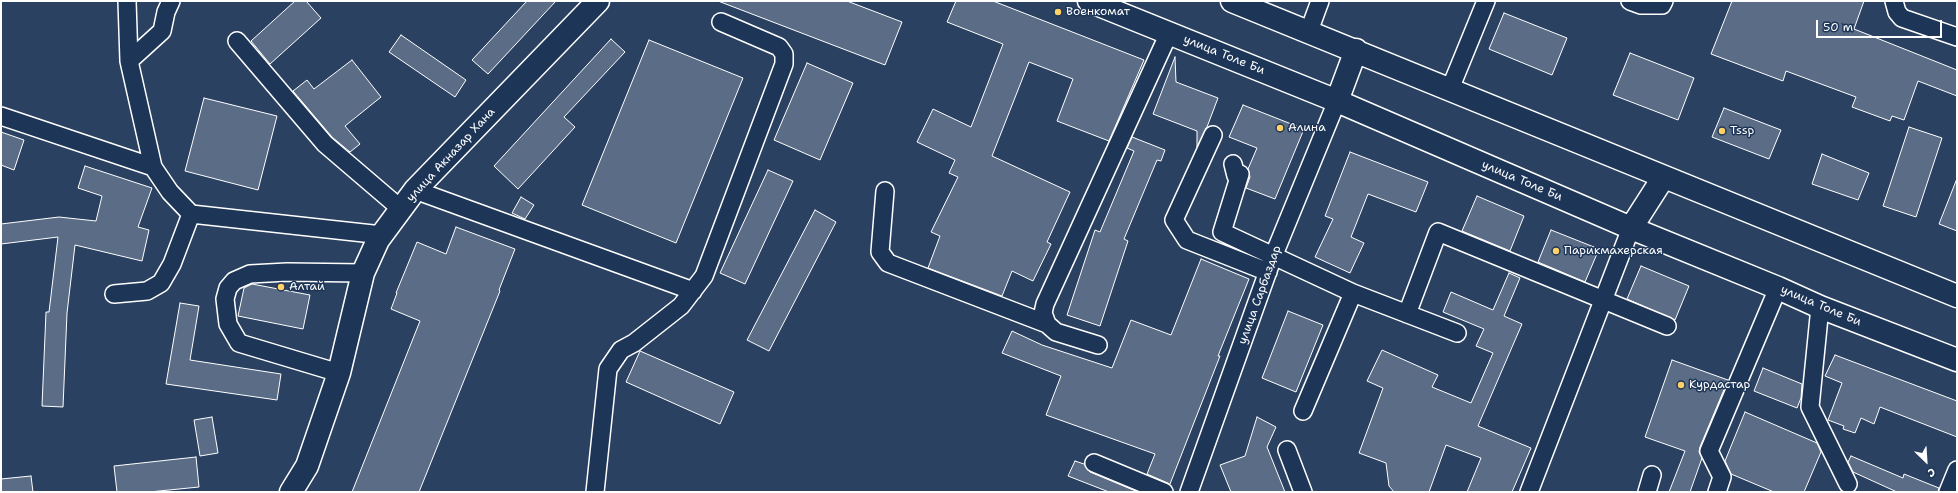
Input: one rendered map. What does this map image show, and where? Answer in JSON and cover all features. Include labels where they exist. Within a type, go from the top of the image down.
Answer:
[{"type":"main road","name":"улица Акназар Хана","points":[[291,492],[307,466],[338,373],[363,274],[382,235],[415,190],[598,1]]},
{"type":"main road","name":"улица Толе Би","points":[[1089,1],[1337,101],[1631,228],[1778,288],[1820,307],[1957,360]]},
{"type":"main road","points":[[1232,1],[1356,50],[1663,178],[1957,296]]},
{"type":"main road","points":[[1337,101],[1356,50]]},
{"type":"main road","points":[[1631,228],[1663,178]]},
{"type":"street","points":[[127,1],[129,61],[153,167],[170,192],[191,214],[382,235]]},
{"type":"street","points":[[129,61],[162,31],[166,12],[171,1]]},
{"type":"street","points":[[1309,31],[1320,1]]},
{"type":"street","points":[[1450,89],[1486,1]]},
{"type":"street","points":[[1630,1],[1641,6],[1662,5],[1664,1]]},
{"type":"street","points":[[1894,1],[1897,12],[1902,18],[1957,37]]},
{"type":"street","points":[[595,492],[608,369],[620,350],[634,343],[681,306],[704,276],[784,64],[784,54],[779,47],[721,22]]},
{"type":"street","points":[[1047,324],[1043,313],[1045,304],[1169,33]]},
{"type":"street","points":[[237,41],[325,144],[401,209]]},
{"type":"street","name":"улица Сарбаздар","points":[[1189,492],[1271,264],[1337,101]]},
{"type":"street","points":[[1,116],[153,167]]},
{"type":"street","points":[[1213,134],[1174,220],[1187,240],[1271,264],[1353,293],[1457,333]]},
{"type":"street","points":[[1233,164],[1236,176],[1240,174],[1222,232],[1271,264]]},
{"type":"street","points":[[415,190],[693,291]]},
{"type":"street","points":[[885,191],[880,252],[888,263],[1047,324],[1056,332],[1098,345]]},
{"type":"street","points":[[114,294],[147,291],[161,283],[172,264],[191,214]]},
{"type":"street","points":[[1529,492],[1631,228]]},
{"type":"street","points":[[1407,314],[1438,232],[1667,326]]},
{"type":"street","points":[[338,373],[239,343],[228,324],[224,299],[228,288],[234,281],[250,274],[287,272],[363,274]]},
{"type":"street","points":[[1716,492],[1722,477],[1709,451],[1778,288]]},
{"type":"street","points":[[1303,411],[1353,293]]},
{"type":"street","points":[[1820,307],[1810,408],[1848,484]]},
{"type":"street","points":[[1287,450],[1303,492]]},
{"type":"street","points":[[1094,463],[1164,492]]},
{"type":"street","points":[[1948,492],[1957,470]]},
{"type":"street","points":[[1647,492],[1652,475]]},
{"type":"building","points":[[295,1],[306,1],[321,18],[270,64],[251,41]]},
{"type":"building","points":[[527,1],[556,1],[488,74],[472,60]]},
{"type":"building","points":[[718,1],[847,1],[902,22],[885,65]]},
{"type":"building","points":[[956,1],[993,1],[1144,60],[1109,141],[1057,121],[1073,79],[1029,62],[992,156],[1070,192],[1047,242],[1051,244],[1033,281],[1012,271],[1002,296],[928,268],[940,236],[931,232],[958,177],[949,173],[955,160],[917,142],[933,109],[971,127],[1003,44],[947,22]]},
{"type":"building","points":[[1732,1],[1864,1],[1854,29],[1957,70],[1957,96],[1918,81],[1904,120],[1892,116],[1890,121],[1852,107],[1856,97],[1786,71],[1783,81],[1711,54]]},
{"type":"building","points":[[1504,13],[1567,38],[1552,75],[1489,49]]},
{"type":"building","points":[[401,35],[466,80],[455,97],[389,52]]},
{"type":"building","points":[[611,39],[625,52],[564,117],[575,127],[518,189],[494,166]]},
{"type":"building","points":[[649,40],[743,78],[676,243],[582,205]]},
{"type":"building","points":[[1630,53],[1694,78],[1678,120],[1613,95]]},
{"type":"building","points":[[1175,57],[1176,82],[1218,98],[1207,127],[1197,147],[1197,131],[1153,114]]},
{"type":"building","points":[[352,60],[381,97],[345,126],[360,144],[350,152],[332,137],[293,91],[307,80],[314,89]]},
{"type":"building","points":[[807,63],[853,83],[820,160],[774,140]]},
{"type":"building","points":[[204,98],[277,116],[258,190],[185,171]]},
{"type":"building","points":[[1243,105],[1304,129],[1275,199],[1246,188],[1250,177],[1248,169],[1257,148],[1229,137]]},
{"type":"building","points":[[1724,108],[1781,130],[1769,159],[1712,137]]},
{"type":"building","points":[[1909,127],[1942,138],[1916,217],[1883,206]]},
{"type":"building","points":[[1,132],[24,140],[14,170],[1,165]]},
{"type":"building","points":[[1132,137],[1165,150],[1161,161],[1157,160],[1124,239],[1128,241],[1100,326],[1067,315],[1095,230],[1100,232],[1134,151],[1127,148]]},
{"type":"building","points":[[1350,152],[1428,182],[1416,212],[1368,194],[1351,237],[1364,243],[1350,273],[1315,257],[1333,219],[1325,216]]},
{"type":"building","points":[[1822,154],[1869,173],[1858,200],[1812,184]]},
{"type":"building","points":[[85,166],[152,188],[138,227],[149,230],[142,261],[75,245],[67,313],[63,407],[42,406],[46,312],[49,312],[58,237],[1,244],[1,224],[59,217],[96,221],[102,196],[78,188]]},
{"type":"building","points":[[768,170],[793,181],[745,284],[720,273]]},
{"type":"building","points":[[1957,181],[1957,231],[1939,224]]},
{"type":"building","points":[[1477,196],[1524,216],[1510,251],[1462,231]]},
{"type":"building","points":[[521,197],[534,205],[525,219],[512,213]]},
{"type":"building","points":[[815,210],[836,222],[769,351],[747,340]]},
{"type":"building","points":[[456,227],[515,249],[499,290],[500,291],[419,492],[352,492],[420,321],[391,309],[396,293],[417,242],[446,254]]},
{"type":"building","points":[[1551,230],[1599,249],[1585,282],[1538,262]]},
{"type":"building","points":[[1201,259],[1249,279],[1218,356],[1220,356],[1170,484],[1147,474],[1155,454],[1046,415],[1061,376],[1002,353],[1012,331],[1042,345],[1112,368],[1131,320],[1171,335]]},
{"type":"building","points":[[1641,266],[1689,286],[1675,320],[1627,299]]},
{"type":"building","points":[[1509,273],[1520,278],[1504,316],[1522,324],[1478,426],[1531,448],[1512,492],[1467,492],[1481,458],[1446,445],[1429,492],[1394,492],[1389,486],[1386,463],[1359,453],[1383,388],[1367,381],[1382,350],[1438,375],[1432,387],[1471,403],[1493,353],[1476,346],[1484,329],[1443,312],[1451,292],[1493,310]]},
{"type":"building","points":[[252,284],[310,295],[303,329],[238,316],[244,288]]},
{"type":"building","points":[[180,303],[199,306],[190,360],[281,374],[277,400],[166,384]]},
{"type":"building","points":[[1288,311],[1323,325],[1296,392],[1262,378]]},
{"type":"building","points":[[640,351],[734,392],[720,424],[626,382]]},
{"type":"building","points":[[1835,355],[1957,401],[1957,437],[1880,407],[1874,424],[1861,418],[1855,433],[1843,429],[1844,426],[1828,420],[1842,383],[1825,376]]},
{"type":"building","points":[[1672,360],[1728,380],[1700,447],[1699,452],[1702,458],[1690,492],[1669,492],[1685,451],[1645,437]]},
{"type":"building","points":[[1763,368],[1802,384],[1801,398],[1797,408],[1754,391]]},
{"type":"building","points":[[1745,412],[1817,443],[1821,452],[1804,492],[1774,492],[1731,474],[1725,461]]},
{"type":"building","points":[[212,417],[218,453],[200,456],[194,420]]},
{"type":"building","points":[[1257,417],[1276,427],[1267,447],[1285,492],[1231,492],[1220,465],[1245,456]]},
{"type":"building","points":[[1851,456],[1903,478],[1904,474],[1939,488],[1938,492],[1897,492],[1853,472],[1848,462]]},
{"type":"building","points":[[196,457],[199,487],[149,492],[117,492],[114,466]]},
{"type":"building","points":[[1075,461],[1084,464],[1090,472],[1138,492],[1109,492],[1068,476]]},
{"type":"building","points":[[31,476],[33,492],[1,492],[1,479]]},
{"type":"place","name":"Военкомат","points":[[1058,12]]},
{"type":"place","name":"Алина","points":[[1280,128]]},
{"type":"place","name":"Tssp","points":[[1722,131]]},
{"type":"place","name":"Парикмахерская","points":[[1556,251]]},
{"type":"place","name":"Алтай","points":[[281,287]]},
{"type":"place","name":"Курдастар","points":[[1681,385]]}]
